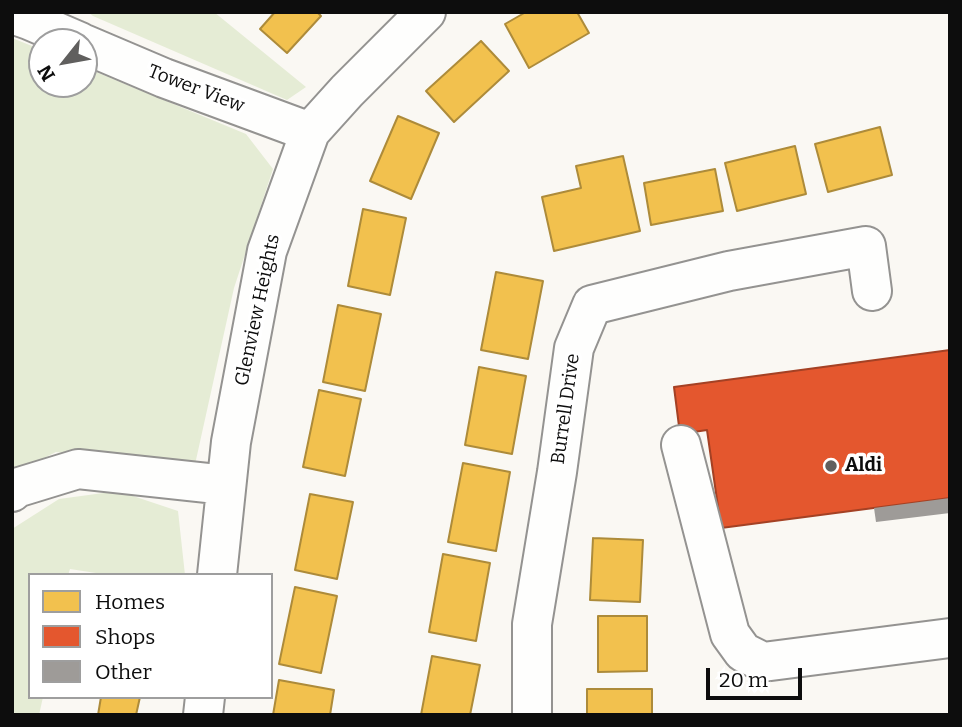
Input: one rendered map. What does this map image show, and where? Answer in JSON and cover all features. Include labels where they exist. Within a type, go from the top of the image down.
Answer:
[{"type":"street","name":"Glenview Heights","points":[[217,573],[231,442],[267,251],[310,132],[347,90],[426,12]]},
{"type":"street","name":"Tower View","points":[[24,15],[51,28]]},
{"type":"street","name":"Tower View","points":[[98,50],[164,78],[310,132]]},
{"type":"street","name":"Burrell Drive","points":[[533,715],[532,624],[574,348],[592,305],[729,271],[866,246],[872,291]]},
{"type":"street","points":[[681,445],[730,634],[743,652],[763,662],[950,638]]},
{"type":"street","points":[[12,492],[16,488],[78,469],[226,485]]},
{"type":"green space","points":[[88,12],[214,12],[306,87],[287,100]]},
{"type":"green space","points":[[12,38],[28,44],[28,98],[98,98],[98,73],[246,134],[273,169],[234,288],[194,469],[56,452],[12,474]]},
{"type":"green space","points":[[118,491],[178,511],[185,573],[96,573],[70,569],[69,573],[28,573],[28,699],[43,699],[39,715],[12,715],[12,529],[59,499]]},
{"type":"building: Homes","points":[[275,12],[317,12],[321,16],[287,53],[260,29]]},
{"type":"building: Homes","points":[[526,12],[577,12],[589,33],[529,68],[505,24]]},
{"type":"building: Homes","points":[[481,41],[509,71],[454,122],[426,91]]},
{"type":"building: Homes","points":[[398,116],[439,133],[411,199],[370,181]]},
{"type":"building: Homes","points":[[880,127],[892,175],[828,192],[815,144]]},
{"type":"building: Homes","points":[[795,146],[806,194],[737,211],[725,163]]},
{"type":"building: Homes","points":[[623,156],[640,231],[554,251],[542,197],[581,188],[576,166]]},
{"type":"building: Homes","points":[[715,169],[723,211],[651,225],[644,183]]},
{"type":"building: Homes","points":[[363,209],[406,218],[390,295],[348,286]]},
{"type":"building: Homes","points":[[496,272],[543,281],[528,359],[481,350]]},
{"type":"building: Homes","points":[[338,305],[381,314],[365,391],[323,382]]},
{"type":"building: Homes","points":[[479,367],[526,376],[512,454],[465,445]]},
{"type":"building: Homes","points":[[319,390],[361,399],[345,476],[303,467]]},
{"type":"building: Homes","points":[[463,463],[510,472],[496,551],[448,542]]},
{"type":"building: Homes","points":[[310,494],[353,502],[337,579],[295,570]]},
{"type":"building: Homes","points":[[593,538],[643,540],[640,602],[590,600]]},
{"type":"building: Homes","points":[[443,554],[490,563],[476,641],[429,632]]},
{"type":"building: Homes","points":[[295,587],[337,596],[321,673],[279,664]]},
{"type":"building: Homes","points":[[598,616],[647,616],[647,671],[598,672]]},
{"type":"building: Homes","points":[[432,656],[480,665],[470,715],[421,715]]},
{"type":"building: Homes","points":[[279,680],[334,690],[330,715],[273,715]]},
{"type":"building: Homes","points":[[587,689],[652,689],[652,715],[587,715]]},
{"type":"building: Homes","points":[[101,699],[140,699],[136,715],[98,715]]},
{"type":"building: Shops","name":"Aldi","points":[[950,350],[950,498],[721,528],[707,430],[680,434],[674,387]]},
{"type":"building: Other","points":[[950,498],[950,513],[876,522],[874,508]]},
{"type":"place","name":"Aldi","points":[[831,466]]}]
